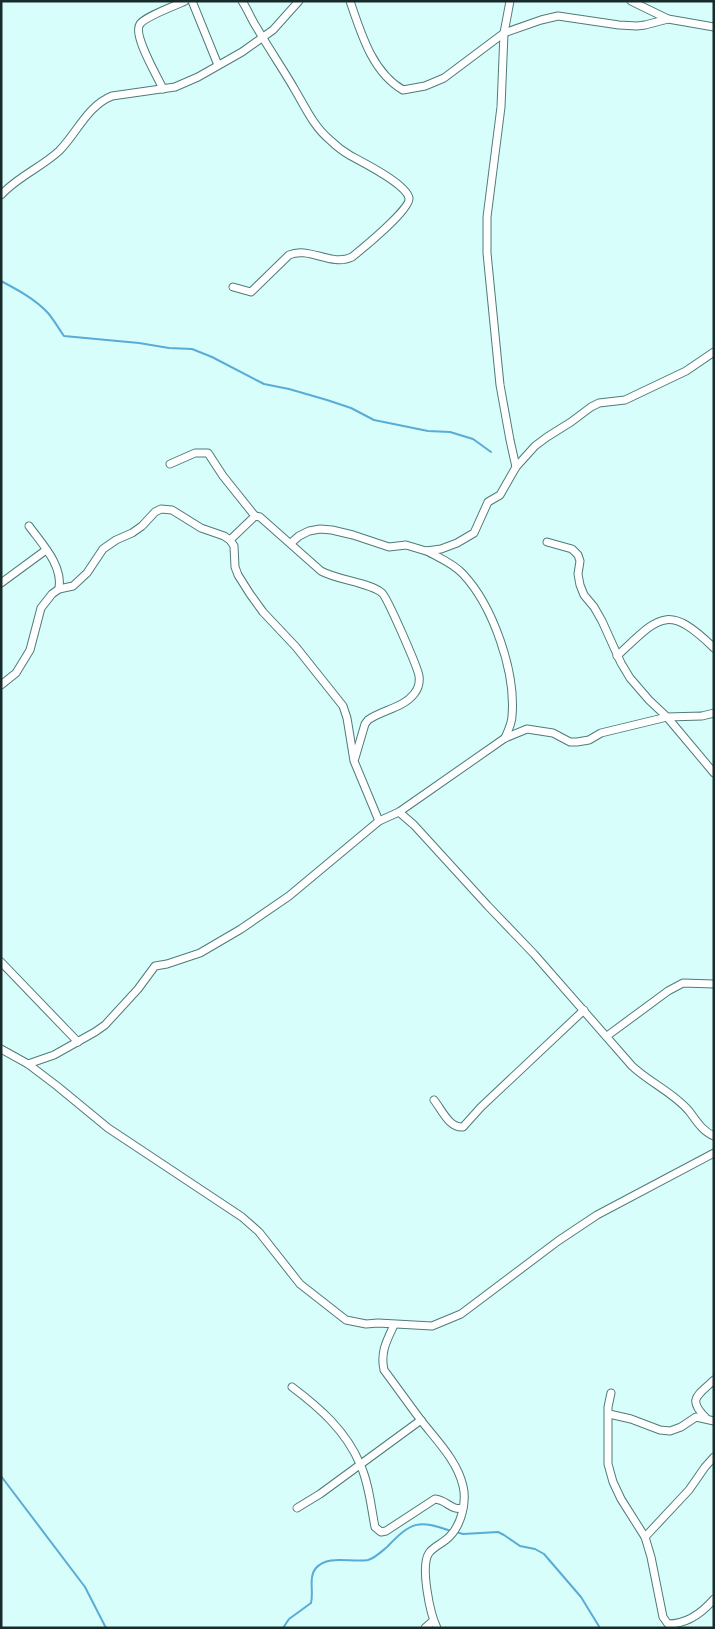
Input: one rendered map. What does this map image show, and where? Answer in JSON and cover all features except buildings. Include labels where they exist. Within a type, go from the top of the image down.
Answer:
[{"type":"street","points":[[192,1],[218,65]]},
{"type":"street","points":[[233,287],[251,292],[293,253],[339,260],[352,257],[391,222],[409,201],[409,196],[404,190],[390,179],[349,155],[328,139],[313,120],[242,1]]},
{"type":"street","points":[[1,195],[57,153],[69,141],[94,107],[103,100],[186,83],[263,38],[274,30],[299,1]]},
{"type":"street","points":[[350,1],[362,36],[375,62],[386,78],[403,90],[425,86],[444,78],[504,33],[541,20],[558,16],[637,26],[668,19]]},
{"type":"street","points":[[510,1],[504,33],[503,88],[487,217],[487,253],[500,386],[516,467]]},
{"type":"street","points":[[631,1],[646,5],[668,19],[714,27]]},
{"type":"street","points":[[164,89],[142,46],[138,28],[140,23],[182,2]]},
{"type":"street","points":[[426,551],[441,549],[457,543],[474,533],[488,502],[500,495],[516,467],[547,437],[591,407],[599,403],[625,400],[686,371],[714,352]]},
{"type":"street","points":[[170,464],[195,453],[208,453],[223,476],[255,516],[260,517],[321,571],[374,588],[385,596],[415,663],[419,677],[419,688],[405,702],[368,720],[365,724],[354,761]]},
{"type":"street","points":[[1,685],[16,674],[30,650],[41,608],[52,594],[59,589],[73,586],[87,572],[103,550],[116,540],[142,526],[155,512],[161,509],[172,510],[194,524],[230,540],[234,546],[235,566],[238,575],[247,590],[263,612],[296,647],[343,706],[347,718],[354,761],[379,821]]},
{"type":"street","points":[[230,540],[255,516]]},
{"type":"street","points":[[29,526],[59,573],[59,589]]},
{"type":"street","points":[[290,543],[309,531],[332,530],[389,547],[406,545],[426,551],[462,572],[484,603],[507,662],[513,696],[512,722],[505,738]]},
{"type":"street","points":[[547,542],[572,549],[578,555],[580,561],[578,574],[584,595],[602,621],[616,656],[630,678],[667,717],[714,773]]},
{"type":"street","points":[[1,583],[46,550]]},
{"type":"street","points":[[616,656],[650,625],[661,620],[671,619],[682,622],[696,630],[714,648]]},
{"type":"street","points":[[28,1064],[54,1055],[95,1032],[114,1016],[138,990],[155,966],[200,953],[241,929],[297,890],[379,821],[399,812],[516,732],[527,730],[553,733],[570,742],[577,742],[589,740],[601,733],[667,717],[702,716],[714,713]]},
{"type":"street","points":[[399,812],[420,832],[584,1010],[632,1066],[643,1076],[678,1099],[700,1125],[714,1136]]},
{"type":"street","points":[[1,962],[78,1042]]},
{"type":"street","points":[[606,1036],[668,991],[683,983],[714,984]]},
{"type":"street","points":[[434,1100],[449,1121],[458,1127],[463,1127],[481,1107],[584,1010]]},
{"type":"street","points":[[2,1051],[28,1064],[108,1128],[242,1217],[259,1232],[300,1284],[346,1320],[366,1324],[432,1326],[461,1314],[558,1241],[597,1215],[714,1153]]},
{"type":"street","points":[[394,1325],[383,1350],[384,1370],[458,1470],[465,1497],[464,1508],[454,1531],[428,1554],[425,1568],[435,1624],[425,1628]]},
{"type":"street","points":[[710,1420],[696,1408],[695,1402],[696,1397],[714,1380]]},
{"type":"street","points":[[292,1387],[333,1422],[360,1464],[375,1527],[381,1532],[386,1531],[435,1499],[440,1499],[454,1508],[464,1508]]},
{"type":"street","points":[[611,1393],[608,1414],[608,1464],[613,1482],[625,1506],[645,1537],[663,1617],[668,1624],[679,1624],[690,1619],[708,1606],[714,1599]]},
{"type":"street","points":[[608,1414],[631,1419],[660,1430],[670,1431],[681,1427],[696,1417],[710,1420]]},
{"type":"street","points":[[297,1508],[320,1494],[421,1420]]},
{"type":"street","points":[[645,1537],[689,1490],[714,1457]]},
{"type":"waterway","points":[[1,281],[38,303],[64,336],[192,349],[212,357],[264,384],[327,400],[351,408],[374,420],[428,431],[450,432],[473,439],[491,452]]},
{"type":"waterway","points":[[1,1476],[85,1587],[106,1628]]},
{"type":"waterway","points":[[283,1628],[289,1619],[311,1603],[312,1576],[316,1568],[321,1564],[334,1560],[362,1561],[371,1559],[402,1532],[416,1525],[430,1525],[451,1531]]},
{"type":"waterway","points":[[456,1532],[463,1534],[498,1532],[520,1546],[535,1549],[544,1554],[581,1597],[600,1628]]}]
